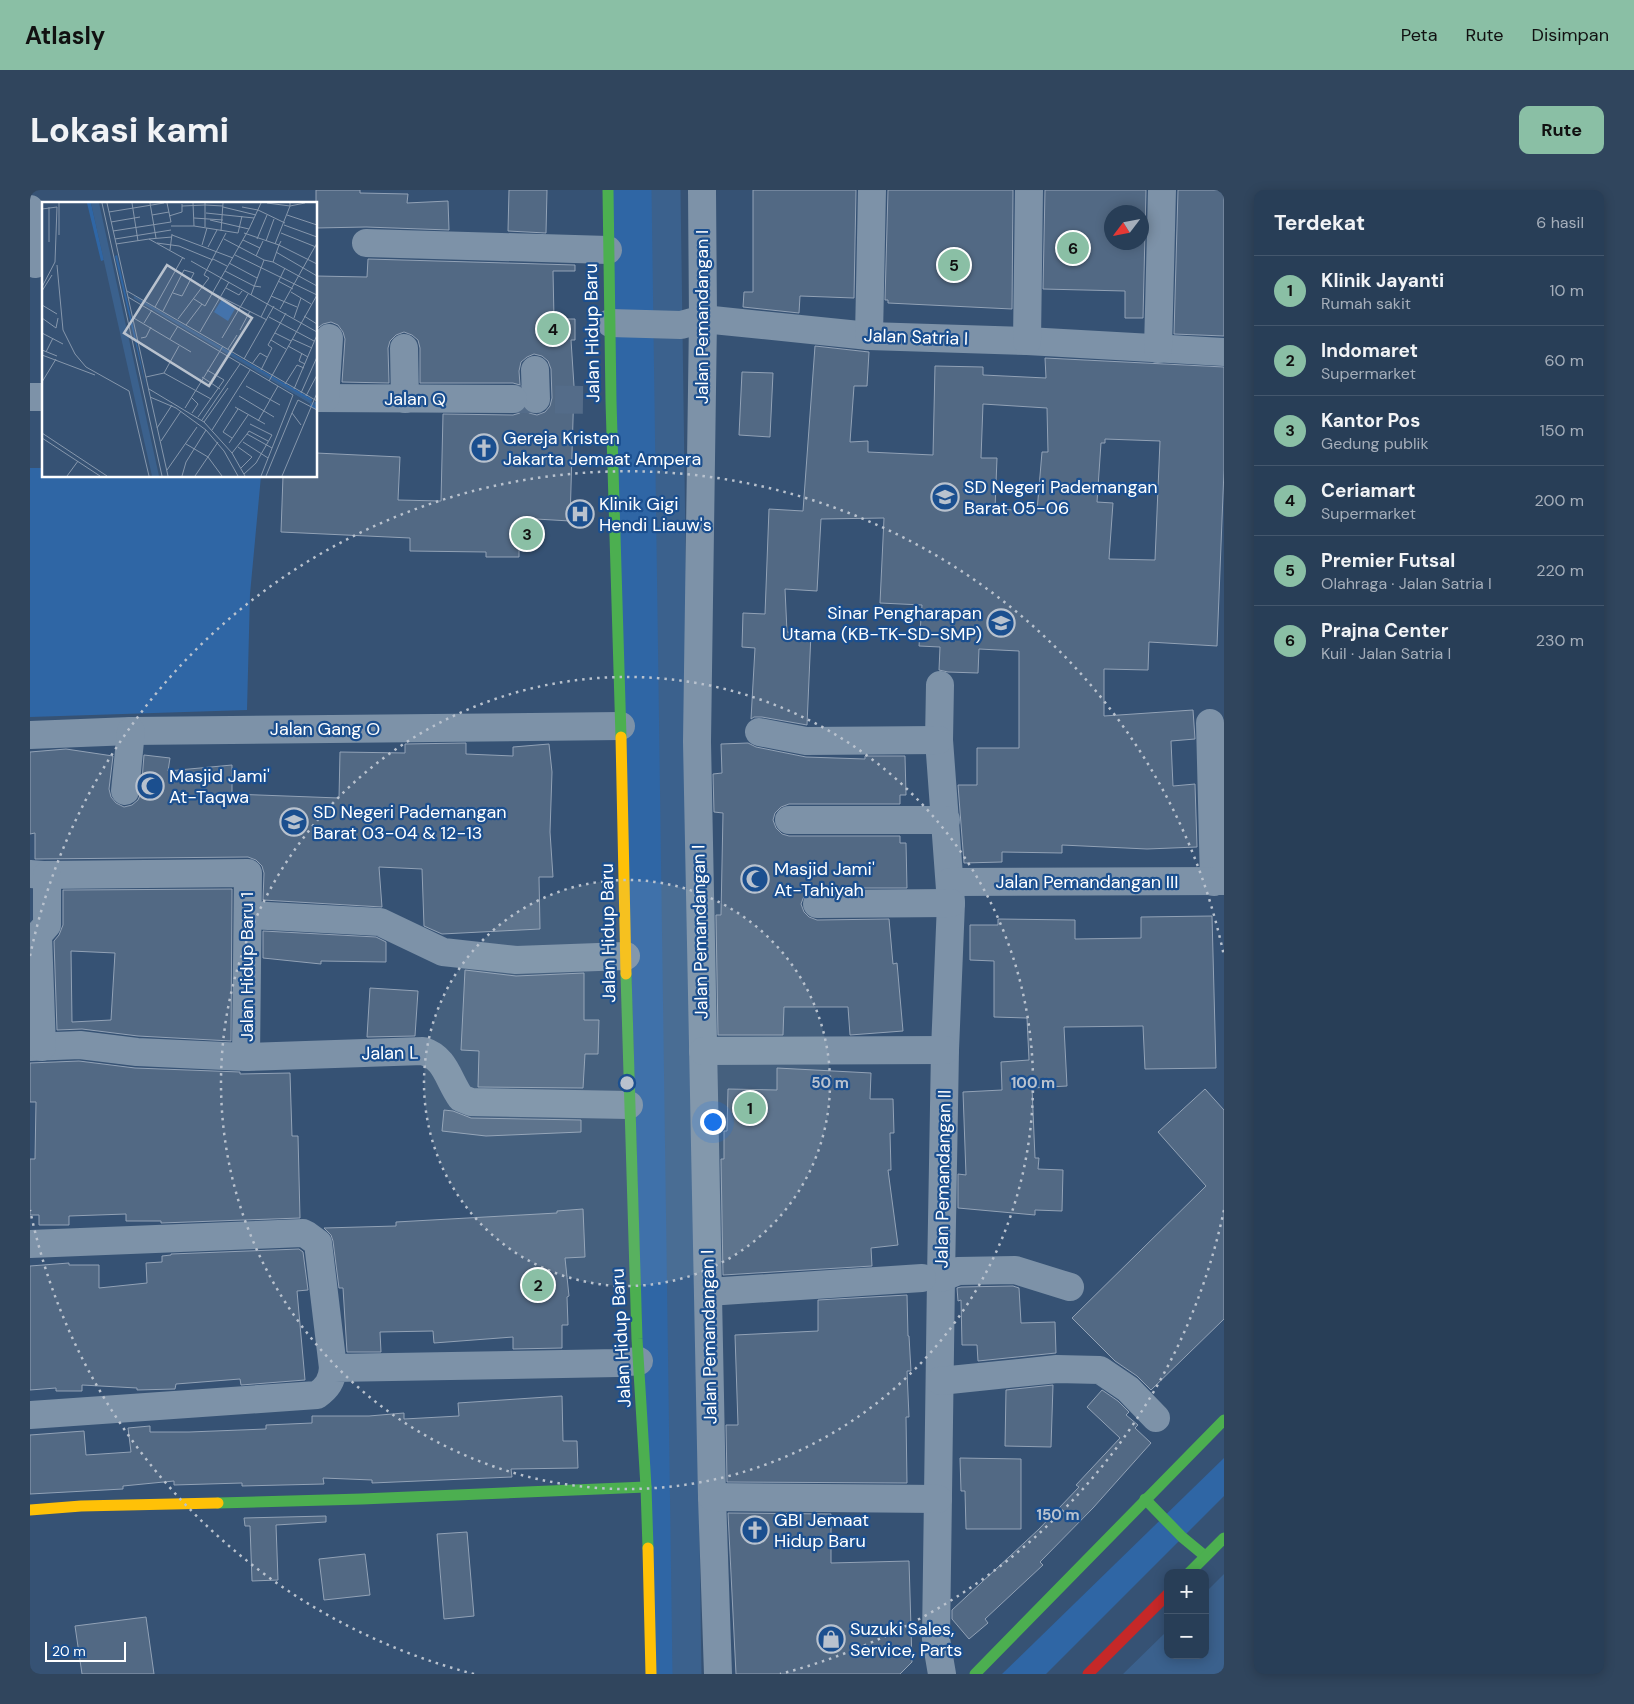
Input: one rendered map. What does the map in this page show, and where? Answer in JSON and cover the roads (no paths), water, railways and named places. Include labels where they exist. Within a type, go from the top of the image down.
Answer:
[{"type":"street","name":"Jalan Hidup Baru","points":[[608,190],[608,250],[612,323],[602,400],[621,726],[629,1105],[646,1487],[651,1674]]},
{"type":"street","name":"Jalan Pemandangan I","points":[[702,190],[692,322],[697,742],[712,1498],[718,1674]]},
{"type":"street","points":[[869,336],[872,190]]},
{"type":"street","points":[[1027,341],[1029,190]]},
{"type":"street","points":[[1158,349],[1162,190]]},
{"type":"street","points":[[30,209],[36,264]]},
{"type":"street","points":[[366,243],[608,250]]},
{"type":"street","name":"Jalan Satria I","points":[[612,323],[692,322],[869,336],[1027,341],[1224,352]]},
{"type":"street","points":[[321,398],[330,338]]},
{"type":"street","points":[[404,348],[405,399]]},
{"type":"street","name":"Jalan Q","points":[[321,398],[525,399],[534,370]]},
{"type":"street","name":"Jalan Pemandangan II","points":[[940,685],[939,740],[950,892],[945,1050],[931,1278],[940,1381],[936,1639],[942,1674]]},
{"type":"street","points":[[1210,723],[1219,881]]},
{"type":"street","name":"Jalan Gang O","points":[[30,736],[131,730],[621,726]]},
{"type":"street","points":[[125,791],[131,730]]},
{"type":"street","points":[[759,732],[806,741],[939,740]]},
{"type":"street","points":[[789,820],[946,820]]},
{"type":"street","name":"Jalan Hidup Baru 1","points":[[248,873],[246,1057],[136,1052],[80,1045],[36,1047],[38,935],[47,925],[39,874],[248,873]]},
{"type":"street","name":"Jalan Pemandangan III","points":[[817,904],[950,892],[1219,881]]},
{"type":"street","points":[[248,915],[380,922],[443,952],[516,960],[626,956]]},
{"type":"street","points":[[703,1051],[945,1050]]},
{"type":"street","name":"Jalan L","points":[[246,1057],[423,1051],[432,1054],[441,1061],[461,1098],[471,1102],[629,1105]]},
{"type":"street","points":[[30,1244],[308,1234],[318,1244],[333,1368],[329,1383],[317,1395],[30,1415]]},
{"type":"street","points":[[708,1292],[931,1278],[958,1271],[1015,1270],[1070,1287]]},
{"type":"street","points":[[333,1368],[618,1363],[639,1361]]},
{"type":"street","points":[[940,1381],[1057,1369],[1100,1370],[1128,1389],[1156,1418]]},
{"type":"street","points":[[975,1674],[1224,1420]]},
{"type":"street","points":[[30,1510],[81,1506],[362,1500],[646,1487]]},
{"type":"street","points":[[712,1498],[938,1499]]},
{"type":"street","points":[[1145,1500],[1182,1537],[1205,1556]]},
{"type":"street","points":[[1193,1569],[1224,1538]]},
{"type":"street","points":[[1088,1674],[1164,1598]]},
{"type":"waterway","points":[[666,190],[687,1674]]},
{"type":"tunnel","points":[[513,399],[593,400]]},
{"type":"place","name":"Prajna Center","points":[[1073,248]]},
{"type":"place","name":"Premier Futsal","points":[[954,265]]},
{"type":"place","name":"Ceriamart","points":[[553,329]]},
{"type":"place","name":"Gereja Kristen Jakarta Jemaat Ampera","points":[[484,448]]},
{"type":"place","name":"SD Negeri Pademangan Barat 05-06","points":[[945,497]]},
{"type":"place","name":"Klinik Gigi Hendi Liauw's","points":[[580,514]]},
{"type":"place","name":"Kantor Pos","points":[[527,534]]},
{"type":"place","name":"Sinar Pengharapan Utama (KB-TK-SD-SMP)","points":[[1001,623]]},
{"type":"place","name":"Masjid Jami' At-Taqwa","points":[[150,786]]},
{"type":"place","name":"SD Negeri Pademangan Barat 03-04 & 12-13","points":[[294,822]]},
{"type":"place","name":"Masjid Jami' At-Tahiyah","points":[[755,879]]},
{"type":"place","name":"Klinik Jayanti","points":[[750,1108]]},
{"type":"place","name":"Indomaret","points":[[538,1285]]},
{"type":"place","name":"GBI Jemaat Hidup Baru","points":[[755,1530]]},
{"type":"place","name":"Suzuki Sales, Service, Parts","points":[[831,1639]]}]
